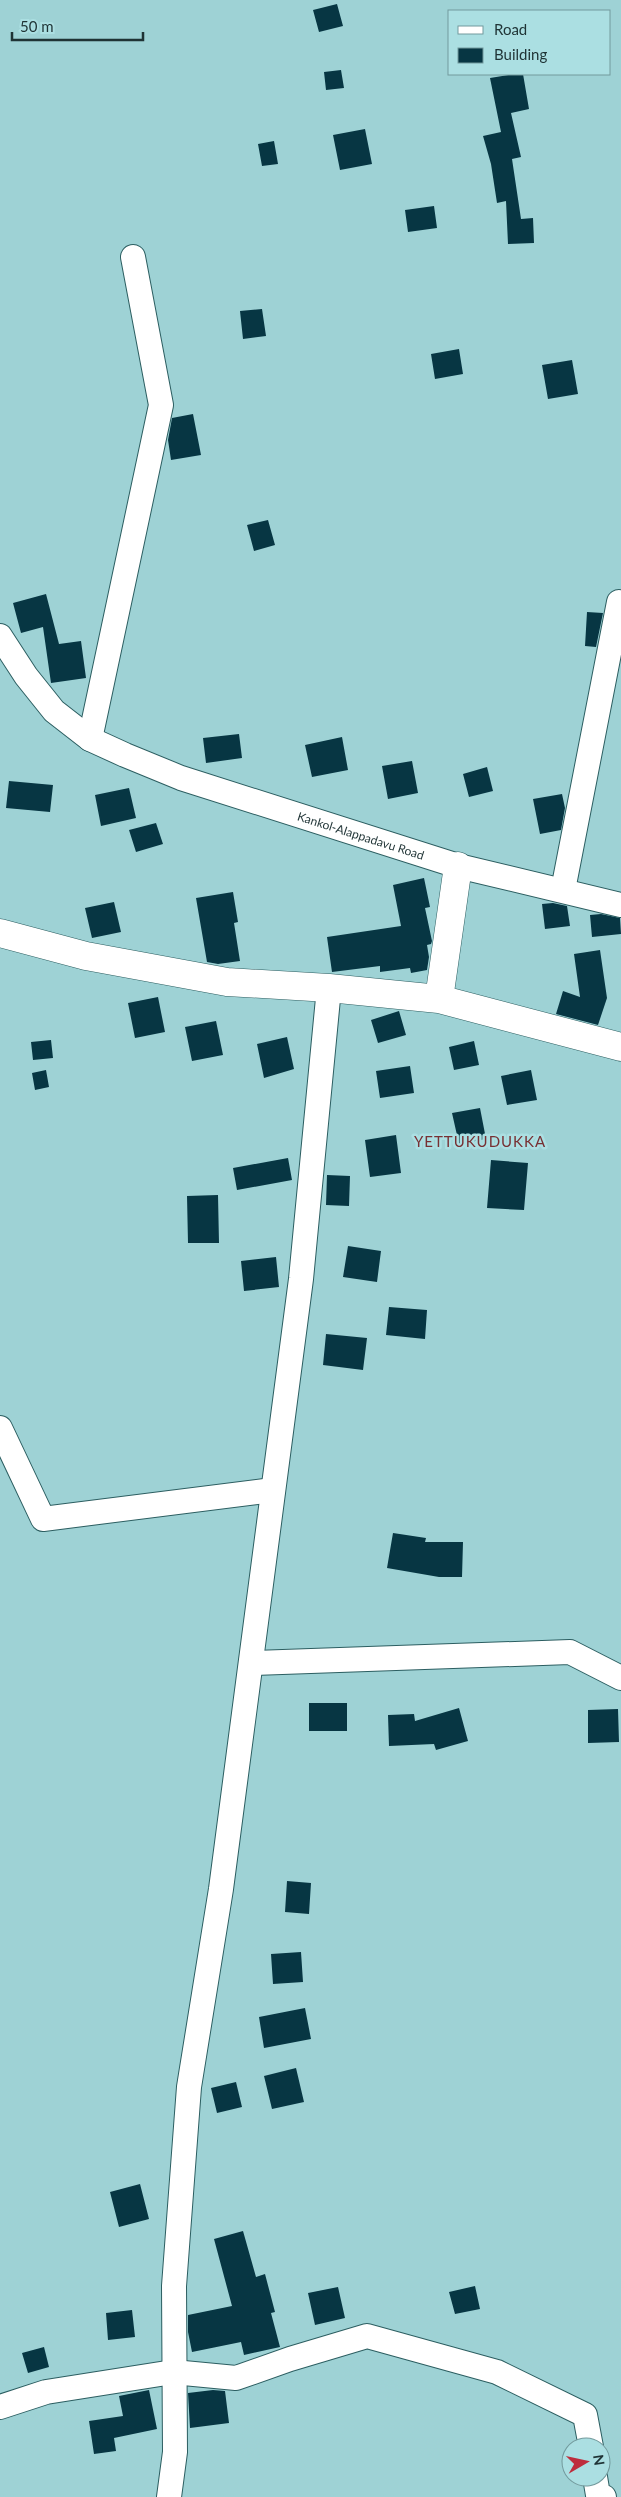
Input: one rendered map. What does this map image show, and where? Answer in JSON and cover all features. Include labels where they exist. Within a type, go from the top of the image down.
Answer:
[{"type":"main road","points":[[439,999],[458,866]]},
{"type":"main road","points":[[0,933],[86,956],[227,982],[329,988],[439,999],[621,1047]]},
{"type":"street","points":[[90,739],[161,405],[133,257]]},
{"type":"street","points":[[563,890],[619,602]]},
{"type":"street","name":"Kankol-Alappadavu Road","points":[[0,636],[26,676],[54,711],[90,739],[180,778],[458,866],[621,905]]},
{"type":"street","points":[[168,2497],[175,2452],[173,2372],[174,2286],[189,2087],[221,1889],[301,1279],[329,988]]},
{"type":"street","points":[[0,1428],[43,1519],[273,1490]]},
{"type":"street","points":[[250,1663],[570,1652],[621,1678]]},
{"type":"street","points":[[0,2407],[46,2392],[173,2372],[236,2378],[290,2359],[367,2336],[497,2372],[586,2415],[589,2437]]},
{"type":"street","points":[[597,2487],[598,2495],[604,2497]]},
{"type":"building","points":[[337,4],[343,26],[319,32],[313,10]]},
{"type":"building","points":[[341,70],[344,88],[326,90],[324,72]]},
{"type":"building","points":[[523,75],[529,109],[511,113],[521,157],[512,159],[521,219],[533,218],[534,243],[508,244],[506,201],[497,203],[491,164],[483,136],[501,132],[490,78]]},
{"type":"building","points":[[365,129],[372,164],[340,170],[333,135]]},
{"type":"building","points":[[274,141],[278,164],[262,166],[258,144]]},
{"type":"building","points":[[434,206],[437,228],[408,232],[405,210]]},
{"type":"building","points":[[262,309],[266,336],[243,339],[240,311]]},
{"type":"building","points":[[459,349],[463,374],[435,379],[431,354]]},
{"type":"building","points":[[572,360],[578,394],[548,399],[542,365]]},
{"type":"building","points":[[193,414],[201,455],[171,460],[168,440],[172,418]]},
{"type":"building","points":[[268,520],[275,545],[254,551],[247,525]]},
{"type":"building","points":[[46,594],[59,644],[81,641],[86,678],[51,683],[43,627],[21,633],[13,603]]},
{"type":"building","points":[[587,612],[603,613],[596,647],[585,646]]},
{"type":"building","points":[[239,734],[242,758],[206,763],[203,738]]},
{"type":"building","points":[[342,737],[348,770],[312,777],[305,745]]},
{"type":"building","points":[[412,761],[418,793],[388,799],[382,766]]},
{"type":"building","points":[[487,767],[493,791],[469,797],[463,774]]},
{"type":"building","points":[[9,781],[53,785],[50,812],[6,808]]},
{"type":"building","points":[[129,788],[136,818],[101,826],[95,795]]},
{"type":"building","points":[[562,794],[565,808],[561,830],[540,834],[533,799]]},
{"type":"building","points":[[156,823],[163,844],[136,852],[129,830]]},
{"type":"building","points":[[424,878],[430,907],[425,908],[432,941],[431,944],[427,945],[429,957],[427,970],[411,973],[410,968],[380,972],[380,966],[332,972],[327,937],[401,926],[393,885]]},
{"type":"building","points":[[233,892],[238,922],[234,923],[240,961],[218,964],[207,962],[196,898]]},
{"type":"building","points":[[114,902],[121,932],[92,938],[85,908]]},
{"type":"building","points":[[553,903],[567,906],[570,926],[545,929],[542,904]]},
{"type":"building","points":[[601,914],[620,918],[621,934],[592,937],[590,915]]},
{"type":"building","points":[[600,950],[607,998],[598,1025],[556,1014],[563,991],[580,997],[574,954]]},
{"type":"building","points":[[158,997],[165,1032],[135,1038],[128,1003]]},
{"type":"building","points":[[399,1011],[406,1035],[378,1043],[371,1020]]},
{"type":"building","points":[[216,1021],[223,1055],[192,1061],[185,1027]]},
{"type":"building","points":[[287,1037],[294,1069],[264,1078],[257,1044]]},
{"type":"building","points":[[51,1040],[53,1058],[33,1060],[31,1042]]},
{"type":"building","points":[[474,1041],[479,1065],[454,1070],[449,1047]]},
{"type":"building","points":[[410,1066],[414,1093],[380,1098],[376,1071]]},
{"type":"building","points":[[46,1070],[49,1087],[35,1090],[32,1073]]},
{"type":"building","points":[[531,1070],[537,1100],[507,1105],[501,1076]]},
{"type":"building","points":[[480,1108],[486,1139],[459,1144],[452,1113]]},
{"type":"building","points":[[396,1135],[401,1173],[370,1177],[365,1140]]},
{"type":"building","points":[[288,1158],[292,1180],[237,1190],[233,1168]]},
{"type":"building","points":[[491,1160],[528,1163],[524,1210],[487,1208]]},
{"type":"building","points":[[327,1175],[350,1176],[349,1206],[326,1205]]},
{"type":"building","points":[[218,1195],[219,1243],[188,1243],[187,1196]]},
{"type":"building","points":[[348,1246],[381,1251],[377,1282],[343,1277]]},
{"type":"building","points":[[276,1257],[279,1287],[244,1291],[241,1261]]},
{"type":"building","points":[[389,1307],[427,1310],[425,1339],[386,1335]]},
{"type":"building","points":[[326,1334],[367,1338],[363,1370],[323,1365]]},
{"type":"building","points":[[393,1533],[426,1538],[425,1542],[463,1542],[462,1577],[439,1577],[387,1568]]},
{"type":"building","points":[[309,1703],[347,1703],[347,1731],[309,1731]]},
{"type":"building","points":[[459,1708],[468,1741],[436,1750],[434,1744],[389,1746],[388,1715],[414,1714],[415,1721]]},
{"type":"building","points":[[618,1709],[619,1742],[588,1743],[588,1710]]},
{"type":"building","points":[[287,1881],[311,1883],[309,1914],[285,1912]]},
{"type":"building","points":[[301,1952],[303,1982],[273,1984],[271,1954]]},
{"type":"building","points":[[305,2008],[311,2039],[264,2048],[259,2017]]},
{"type":"building","points":[[296,2068],[304,2102],[272,2109],[264,2076]]},
{"type":"building","points":[[236,2082],[242,2107],[217,2113],[211,2088]]},
{"type":"building","points":[[140,2184],[149,2219],[119,2227],[110,2192]]},
{"type":"building","points":[[243,2231],[256,2277],[265,2274],[275,2312],[271,2313],[280,2347],[244,2355],[241,2342],[192,2352],[188,2332],[188,2315],[232,2306],[214,2239]]},
{"type":"building","points":[[475,2286],[480,2309],[455,2314],[449,2292]]},
{"type":"building","points":[[338,2287],[345,2318],[315,2325],[308,2293]]},
{"type":"building","points":[[132,2310],[135,2337],[108,2340],[106,2313]]},
{"type":"building","points":[[44,2347],[49,2367],[28,2373],[22,2353]]},
{"type":"building","points":[[149,2390],[157,2429],[114,2438],[116,2451],[94,2454],[89,2421],[123,2416],[119,2396]]},
{"type":"building","points":[[213,2390],[225,2391],[229,2423],[190,2428],[188,2393]]},
{"type":"district","name":"YETTUKUDUKKA","points":[[480,1141]]}]
